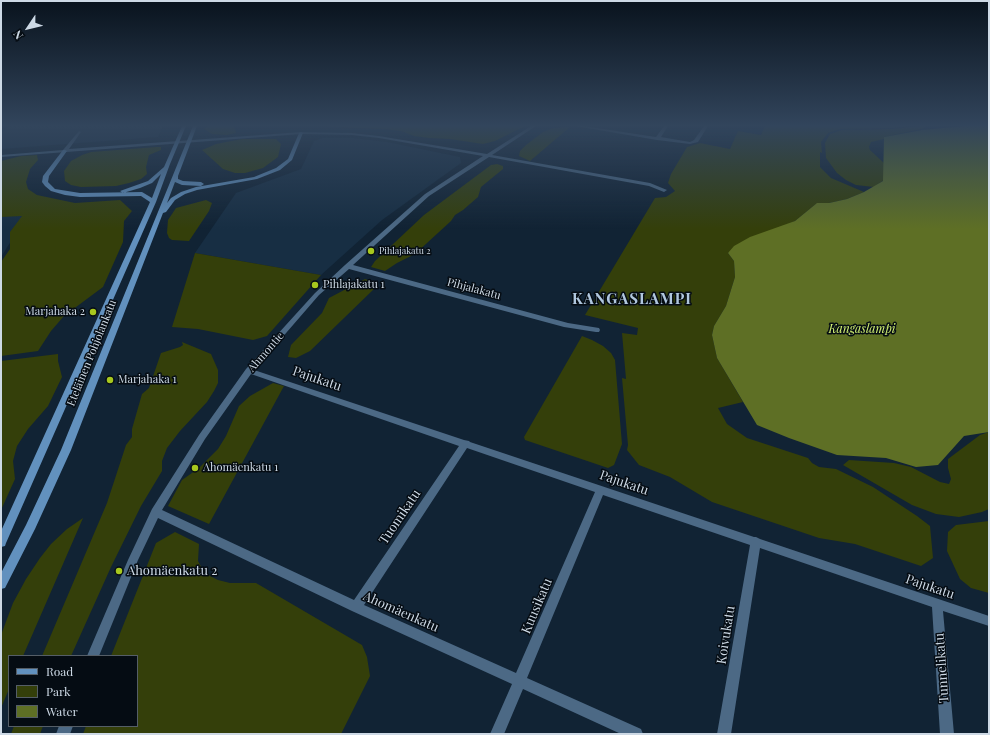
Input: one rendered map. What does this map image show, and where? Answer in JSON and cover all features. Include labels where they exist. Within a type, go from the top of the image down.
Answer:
[{"type":"main road","points":[[57,160],[46,176],[45,182],[54,190],[72,194],[142,194],[153,202]]},
{"type":"main road","name":"Eteläinen Pohjolankatu","points":[[1,543],[153,202],[169,160]]},
{"type":"main road","name":"Eteläinen Pohjolankatu","points":[[1,584],[31,526],[66,450],[181,160]]},
{"type":"main road","points":[[157,220],[173,199],[183,193],[196,188],[255,178],[283,166],[288,160]]},
{"type":"main road","points":[[108,194],[144,185],[154,178],[167,164]]},
{"type":"main road","points":[[175,175],[176,180],[190,185],[222,184]]},
{"type":"street","name":"Ahmontie","points":[[93,655],[133,560],[156,512],[202,437],[249,371],[317,294],[347,266],[427,195],[479,160]]},
{"type":"street","points":[[510,160],[650,185],[664,190]]},
{"type":"street","name":"Pihjalakatu","points":[[347,266],[568,325],[596,330]]},
{"type":"street","name":"Pajukatu","points":[[249,371],[466,443],[989,621]]},
{"type":"street","name":"Tuomikatu","points":[[356,608],[466,443]]},
{"type":"street","name":"Kuusikatu","points":[[497,734],[601,489]]},
{"type":"street","name":"Ahomäenkatu","points":[[156,512],[356,608],[636,734]]},
{"type":"street","name":"Koivukatu","points":[[724,734],[756,541]]},
{"type":"street","name":"Tunnelikatu","points":[[937,603],[947,734]]},
{"type":"shaded area","points":[[305,160],[461,160],[461,163],[382,220],[321,275],[195,253],[236,193],[301,169]]},
{"type":"shaded area","points":[[28,214],[1,257],[1,216]]},
{"type":"green space","points":[[38,160],[30,169],[26,182],[28,189],[37,195],[75,203],[120,200],[132,211],[124,221],[123,242],[103,287],[64,316],[51,331],[38,351],[1,356],[1,262],[10,249],[10,232],[22,216],[1,217],[1,161]]},
{"type":"green space","points":[[148,160],[146,167],[147,174],[141,179],[116,186],[81,187],[71,185],[65,181],[64,171],[71,161]]},
{"type":"green space","points":[[213,160],[274,160],[263,168],[245,173],[235,173],[223,169]]},
{"type":"green space","points":[[679,160],[820,160],[820,167],[831,178],[864,192],[847,199],[816,204],[795,221],[728,253],[734,261],[735,277],[726,306],[714,326],[712,335],[717,358],[743,402],[718,408],[727,424],[747,438],[808,458],[812,463],[819,467],[836,469],[873,487],[930,526],[933,558],[921,566],[855,544],[819,538],[712,502],[670,477],[639,465],[627,450],[628,445],[622,378],[626,379],[622,333],[637,335],[638,328],[585,315],[655,198],[666,197],[675,191],[668,183],[671,174]]},
{"type":"green space","points":[[828,160],[881,160],[884,163],[884,180],[874,187],[856,185],[837,173]]},
{"type":"green space","points":[[497,164],[503,166],[503,169],[481,187],[478,197],[455,215],[451,221],[415,254],[385,271],[371,267],[375,261],[424,215],[491,165]]},
{"type":"green space","points":[[206,200],[212,203],[209,211],[189,241],[172,240],[169,238],[167,233],[168,220],[176,208]]},
{"type":"green space","points":[[195,253],[321,275],[267,336],[253,340],[198,329],[172,327]]},
{"type":"green space","points":[[365,279],[371,281],[375,288],[310,351],[296,358],[288,357],[291,345],[322,313],[329,298]]},
{"type":"green space","points":[[582,336],[603,346],[611,353],[615,360],[622,444],[614,465],[608,468],[525,440],[524,437]]},
{"type":"green space","points":[[182,342],[211,354],[218,370],[218,383],[207,402],[180,431],[167,448],[162,461],[162,471],[141,506],[111,567],[71,655],[42,655],[107,503],[126,445],[132,437],[132,429],[142,394],[149,388],[161,353],[183,345]]},
{"type":"green space","points":[[58,354],[62,377],[48,406],[28,429],[17,446],[13,461],[15,479],[1,510],[1,361]]},
{"type":"green space","points":[[273,383],[284,386],[209,524],[168,506],[182,480],[199,468],[218,449],[226,436],[239,406],[250,396]]},
{"type":"green space","points":[[989,432],[989,509],[982,512],[959,517],[936,514],[912,505],[843,465],[849,460],[894,463],[911,467],[940,482],[949,484],[951,479],[948,468],[948,459],[980,435]]},
{"type":"green space","points":[[83,518],[23,655],[8,655],[8,691],[1,708],[1,635],[13,603],[26,579],[51,544],[67,529]]},
{"type":"green space","points":[[989,521],[989,593],[971,588],[960,579],[947,551],[948,532],[956,525]]},
{"type":"green space","points":[[175,532],[199,544],[198,561],[203,570],[210,576],[230,583],[256,583],[362,645],[367,657],[370,676],[341,734],[83,734],[86,727],[138,727],[138,655],[111,655],[156,543]]},
{"type":"green space","points":[[14,727],[43,727],[40,734],[11,734]]},
{"type":"water","name":"Kangaslampi","points":[[883,160],[989,160],[989,432],[964,436],[938,465],[916,467],[886,458],[837,455],[757,425],[717,358],[712,335],[714,326],[726,306],[735,277],[734,261],[728,253],[734,246],[750,237],[795,221],[817,203],[829,203],[847,199],[864,192],[883,181]]},
{"type":"place","name":"Pihlajakatu 2","points":[[371,251]]},
{"type":"place","name":"Pihlajakatu 1","points":[[315,285]]},
{"type":"place","name":"Marjahaka 2","points":[[93,312]]},
{"type":"place","name":"Marjahaka 1","points":[[110,380]]},
{"type":"place","name":"Ahomäenkatu 1","points":[[195,468]]},
{"type":"place","name":"Ahomäenkatu 2","points":[[119,571]]},
{"type":"district","name":"KANGASLAMPI","points":[[632,299]]}]
